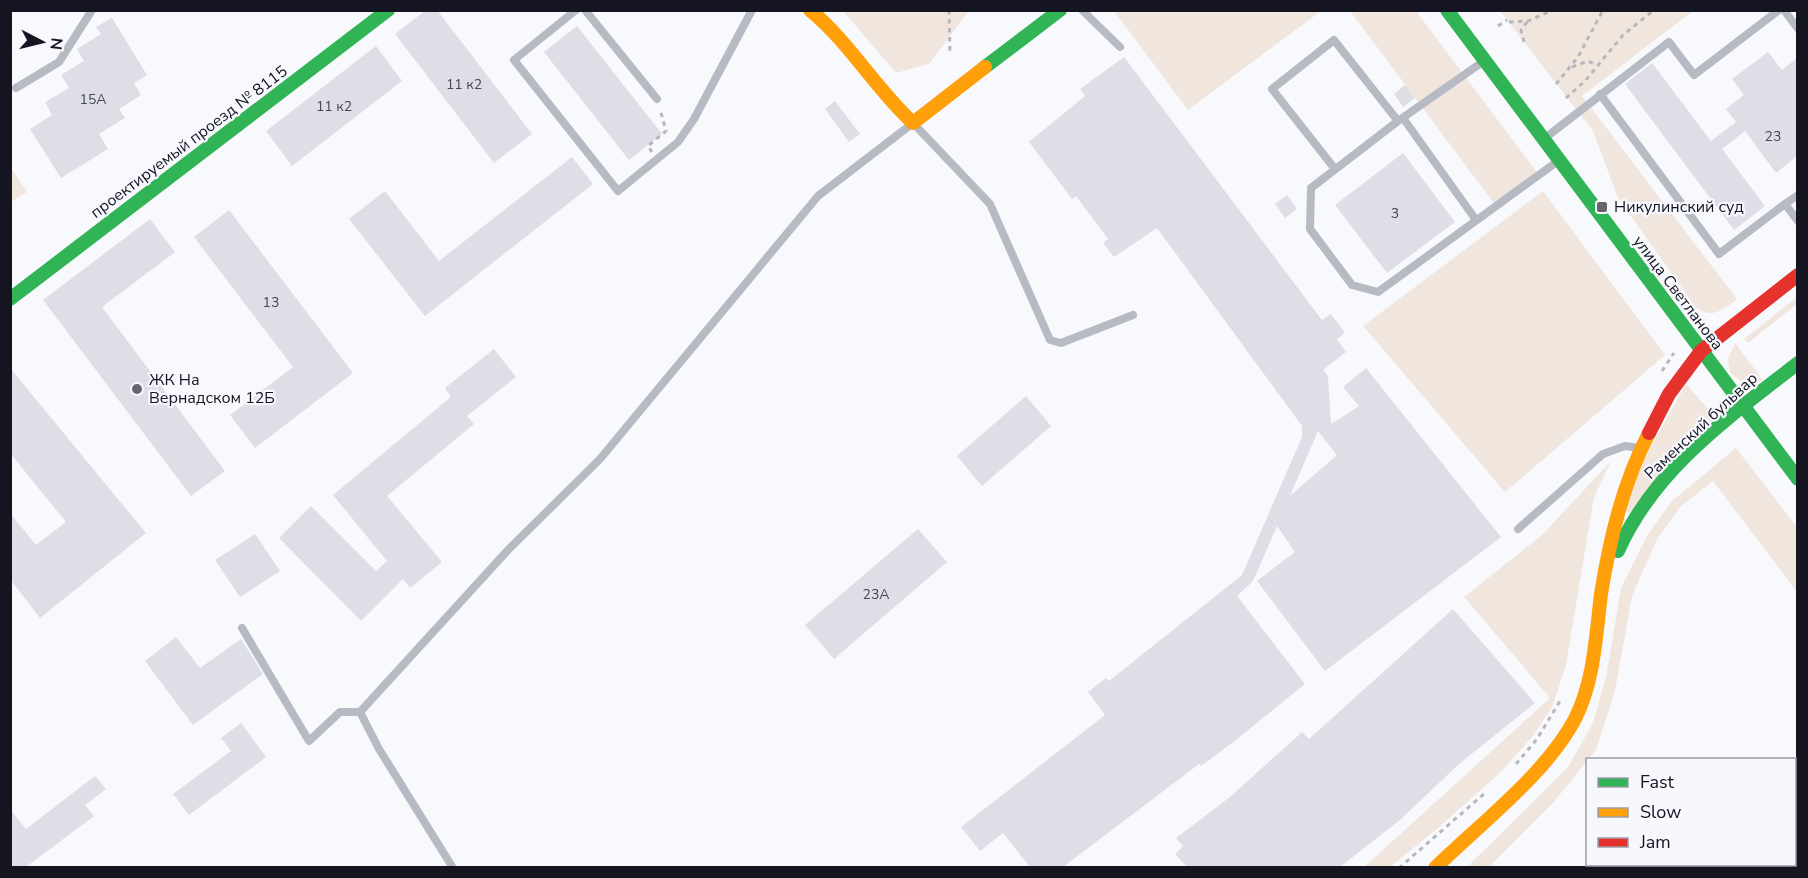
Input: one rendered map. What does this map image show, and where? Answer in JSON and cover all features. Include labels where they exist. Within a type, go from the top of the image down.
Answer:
[{"type":"street","name":"проектируемый проезд № 8115","points":[[10,299],[388,10]]},
{"type":"street","points":[[810,10],[831,25],[894,105],[913,123],[1060,10]]},
{"type":"street","name":"улица Светланова","points":[[1447,10],[1797,479]]},
{"type":"street","name":"Раменский бульвар","points":[[1435,867],[1554,754],[1576,717],[1590,673],[1603,584],[1619,504],[1641,448],[1669,393],[1701,351],[1797,275]]},
{"type":"street","name":"Раменский бульвар","points":[[1603,584],[1633,518],[1660,482],[1742,406],[1797,363]]},
{"type":"lane","points":[[16,88],[59,62],[92,10]]},
{"type":"lane","points":[[576,10],[514,60],[618,191],[678,142],[694,119],[752,10]]},
{"type":"lane","points":[[585,10],[657,99]]},
{"type":"lane","points":[[1082,10],[1120,47]]},
{"type":"lane","points":[[1543,140],[1669,42],[1694,75],[1782,10],[1797,29]]},
{"type":"lane","points":[[1335,169],[1272,89],[1334,40],[1400,119],[1476,220]]},
{"type":"lane","points":[[1485,60],[1400,119],[1311,188],[1310,229],[1352,285],[1378,292],[1558,161]]},
{"type":"lane","points":[[1600,94],[1719,254],[1797,195]]},
{"type":"lane","points":[[242,628],[309,741],[340,712],[360,712],[508,550],[600,459],[818,196],[913,123],[990,204],[1050,340],[1061,343],[1132,315]]},
{"type":"lane","points":[[1785,204],[1797,221]]},
{"type":"lane","points":[[1518,529],[1603,454],[1625,446],[1641,448]]},
{"type":"lane","points":[[360,712],[379,749],[453,867]]},
{"type":"path","points":[[949,10],[950,55]]},
{"type":"path","points":[[1498,26],[1508,21],[1528,21],[1553,10]]},
{"type":"path","points":[[1556,84],[1572,67],[1604,10]]},
{"type":"path","points":[[1566,98],[1623,35],[1654,10]]},
{"type":"path","points":[[1524,42],[1521,30],[1528,21]]},
{"type":"path","points":[[1572,67],[1588,61],[1597,65]]},
{"type":"path","points":[[650,148],[648,146],[666,131],[657,99]]},
{"type":"path","points":[[1661,372],[1674,352]]},
{"type":"path","points":[[1510,770],[1537,739],[1561,699]]},
{"type":"path","points":[[1399,867],[1493,786]]},
{"type":"shaded area","points":[[1114,10],[1321,11],[1188,110]]},
{"type":"shaded area","points":[[843,11],[969,11],[929,64],[896,73]]},
{"type":"shaded area","points":[[1350,11],[1416,11],[1539,175],[1496,206]]},
{"type":"shaded area","points":[[1500,11],[1693,11],[1582,96],[1737,299],[1723,310],[1707,313],[1696,308],[1618,198],[1593,131]]},
{"type":"shaded area","points":[[10,166],[27,192],[11,202],[10,202]]},
{"type":"shaded area","points":[[1543,191],[1665,355],[1505,492],[1363,326]]},
{"type":"shaded area","points":[[1797,297],[1797,304],[1748,343],[1744,339]]},
{"type":"shaded area","points":[[1735,343],[1763,380],[1745,383],[1730,372],[1728,359]]},
{"type":"shaded area","points":[[1686,384],[1716,418],[1629,514],[1624,509],[1648,452]]},
{"type":"shaded area","points":[[1736,448],[1797,527],[1797,592],[1713,481],[1680,507],[1657,539],[1632,596],[1615,691],[1596,750],[1590,758],[1586,758],[1586,762],[1553,803],[1489,867],[1467,867],[1568,767],[1593,723],[1606,677],[1621,588],[1648,534],[1672,501]]},
{"type":"shaded area","points":[[1611,461],[1594,497],[1566,665],[1552,707],[1533,736],[1504,769],[1437,829],[1390,867],[1364,867],[1550,698],[1464,597],[1542,535]]},
{"type":"building","points":[[426,10],[437,10],[532,134],[494,163],[395,34]]},
{"type":"building","points":[[112,18],[147,75],[134,83],[141,95],[119,109],[125,118],[99,134],[108,149],[61,178],[30,129],[52,115],[45,102],[69,88],[61,75],[84,61],[77,49],[101,34],[96,27]]},
{"type":"building","points":[[577,26],[662,134],[629,160],[544,52]]},
{"type":"building","points":[[376,46],[402,81],[292,166],[266,131]]},
{"type":"building","points":[[1768,52],[1782,70],[1797,58],[1797,156],[1776,173],[1745,131],[1722,149],[1765,206],[1734,230],[1625,84],[1652,63],[1711,141],[1736,122],[1726,109],[1744,95],[1732,79]]},
{"type":"building","points":[[1124,57],[1322,320],[1331,314],[1345,333],[1337,339],[1346,352],[1323,370],[1328,376],[1331,424],[1359,406],[1343,387],[1366,368],[1501,537],[1325,671],[1257,581],[1295,552],[1277,526],[1253,581],[1237,596],[1305,684],[1232,743],[1201,766],[1199,764],[1063,867],[1030,867],[1003,833],[980,851],[961,827],[1105,715],[1088,692],[1106,678],[1109,681],[1242,575],[1302,437],[1302,426],[1157,228],[1114,257],[1103,243],[1108,239],[1076,196],[1072,199],[1029,142],[1085,96],[1080,89]],"holes":[[[1318,431],[1337,455],[1290,496]]]},
{"type":"building","points":[[1405,85],[1415,98],[1403,107],[1394,94]]},
{"type":"building","points":[[835,101],[860,134],[849,142],[825,109]]},
{"type":"building","points":[[1403,153],[1455,222],[1387,273],[1335,205]]},
{"type":"building","points":[[572,157],[593,184],[425,316],[349,219],[385,191],[439,261]]},
{"type":"building","points":[[1287,195],[1297,209],[1285,218],[1275,204]]},
{"type":"building","name":"ЖК На Вернадском 12Б","points":[[229,210],[353,373],[255,448],[230,415],[293,367],[194,237]]},
{"type":"building","name":"ЖК На Вернадском 12Б","points":[[150,219],[175,252],[102,307],[225,471],[191,496],[43,300]]},
{"type":"building","points":[[494,349],[516,377],[467,416],[474,424],[387,496],[442,562],[410,588],[403,579],[361,621],[279,538],[311,506],[376,571],[387,561],[333,495],[451,397],[445,388]]},
{"type":"building","points":[[10,368],[146,533],[40,618],[10,579],[10,513],[36,545],[66,522],[10,453]]},
{"type":"building","points":[[1026,396],[1051,426],[982,486],[957,456]]},
{"type":"building","points":[[918,529],[947,562],[834,659],[805,625]]},
{"type":"building","points":[[255,534],[280,571],[240,597],[215,560]]},
{"type":"building","points":[[1453,609],[1535,703],[1459,764],[1400,820],[1340,867],[1187,867],[1175,854],[1183,846],[1176,838],[1230,797],[1302,732],[1309,739]]},
{"type":"building","points":[[176,637],[200,668],[241,639],[263,674],[193,725],[145,661]]},
{"type":"building","points":[[241,723],[266,757],[189,815],[173,794],[231,751],[221,738]]},
{"type":"building","points":[[95,776],[106,789],[85,805],[94,816],[26,867],[10,867],[10,809],[26,829]]},
{"type":"traffic: fast","points":[[10,299],[388,10]]},
{"type":"traffic: fast","points":[[985,67],[1060,10]]},
{"type":"traffic: fast","points":[[1447,10],[1798,479]]},
{"type":"traffic: fast","points":[[1618,551],[1633,522],[1673,470],[1720,425],[1798,363]]},
{"type":"traffic: slow","points":[[810,10],[838,37],[886,95],[913,123],[985,67]]},
{"type":"traffic: slow","points":[[1435,868],[1530,779],[1563,739],[1575,719],[1590,674],[1601,594],[1613,532],[1632,471],[1649,433]]},
{"type":"traffic: jam","points":[[1649,433],[1669,394],[1701,351],[1798,275]]},
{"type":"place","name":"Никулинский суд","points":[[1602,207]]},
{"type":"place","name":"ЖК На Вернадском 12Б","points":[[137,389]]}]
